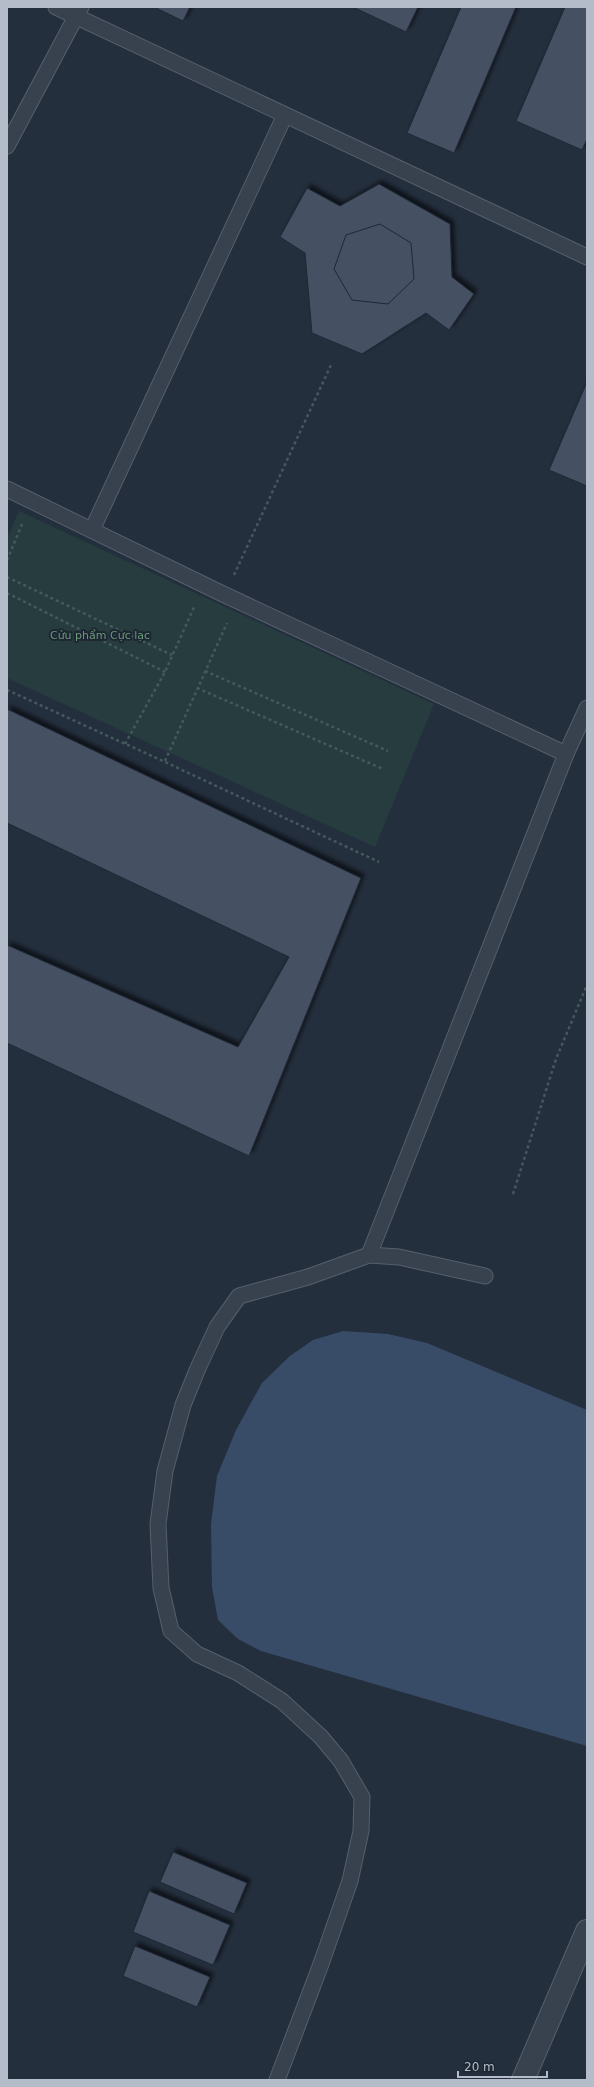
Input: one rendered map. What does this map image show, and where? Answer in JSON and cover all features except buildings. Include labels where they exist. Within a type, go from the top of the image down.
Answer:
[{"type":"street","points":[[522,2080],[587,1931]]},
{"type":"lane","points":[[56,7],[79,12],[285,115],[587,257]]},
{"type":"lane","points":[[7,146],[79,12]]},
{"type":"lane","points":[[92,530],[285,115]]},
{"type":"lane","points":[[7,489],[224,594],[566,754]]},
{"type":"lane","points":[[369,1255],[566,754],[587,708]]},
{"type":"lane","points":[[277,2080],[322,1964],[350,1881],[361,1831],[362,1797],[341,1761],[321,1737],[282,1701],[238,1673],[197,1654],[171,1631],[162,1588],[158,1524],[165,1471],[183,1405],[217,1327],[239,1296],[308,1277],[369,1255],[399,1257],[485,1276]]},
{"type":"path","points":[[224,594],[332,365]]},
{"type":"path","points":[[7,560],[23,522]]},
{"type":"path","points":[[7,577],[172,655]]},
{"type":"path","points":[[7,593],[165,672]]},
{"type":"path","points":[[125,744],[165,672],[196,604]]},
{"type":"path","points":[[165,762],[227,623]]},
{"type":"path","points":[[205,671],[388,751]]},
{"type":"path","points":[[198,688],[383,769]]},
{"type":"path","points":[[7,690],[379,862]]},
{"type":"path","points":[[513,1194],[556,1059],[587,985]]},
{"type":"green space","name":"Cửu phẩm Cực lạc","points":[[19,511],[434,704],[375,847],[7,678],[7,538]]},
{"type":"water","points":[[343,1331],[388,1334],[427,1343],[587,1410],[587,1746],[261,1651],[238,1639],[218,1620],[212,1587],[211,1524],[217,1476],[236,1430],[262,1383],[290,1356],[313,1340]]}]
